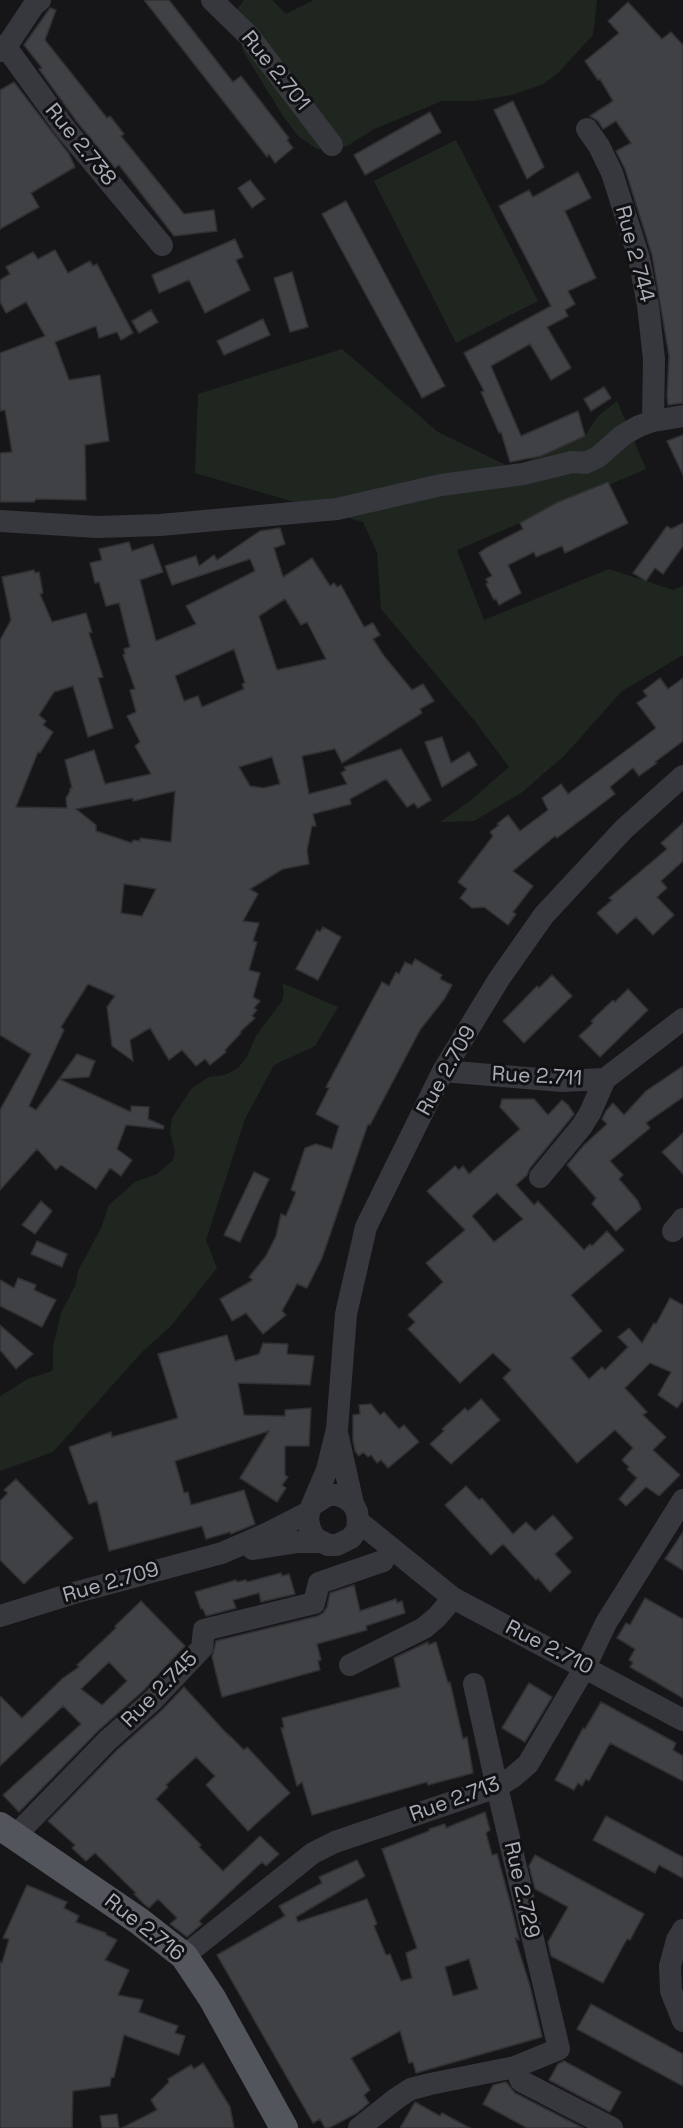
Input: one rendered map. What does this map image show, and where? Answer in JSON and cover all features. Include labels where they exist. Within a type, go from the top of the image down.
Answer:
[{"type":"main road","name":"Rue 2.716","points":[[7,1831],[96,1891],[184,1956],[212,1998],[284,2128]]},
{"type":"street","points":[[2,48],[40,0]]},
{"type":"street","name":"Rue 2.701","points":[[212,0],[249,36],[332,146]]},
{"type":"street","name":"Rue 2.738","points":[[2,48],[66,130],[162,244]]},
{"type":"street","name":"Rue 2 744","points":[[588,129],[612,173],[639,258],[648,305],[654,359],[653,421]]},
{"type":"street","points":[[0,521],[97,527],[160,525],[337,509],[441,485],[523,474],[572,462],[585,463],[639,426],[683,416]]},
{"type":"street","name":"Rue 2.709","points":[[222,1553],[268,1533],[315,1505],[337,1429],[346,1314],[366,1227],[444,1071],[499,979],[544,915],[624,829],[683,776]]},
{"type":"street","name":"Rue 2.711","points":[[444,1071],[562,1081],[605,1078],[683,1019]]},
{"type":"street","points":[[540,1177],[582,1126],[605,1078]]},
{"type":"street","name":"Rue 2.709","points":[[337,1429],[355,1512]]},
{"type":"street","points":[[328,1495],[345,1498],[355,1512],[357,1530],[345,1543],[329,1543],[310,1529],[315,1505],[328,1495]]},
{"type":"street","name":"Rue 2.713","points":[[184,1956],[313,1853],[335,1842],[497,1787],[513,1778],[528,1764],[585,1667],[606,1623],[683,1500]]},
{"type":"street","name":"Rue 2.710","points":[[355,1512],[419,1571],[453,1598],[683,1719]]},
{"type":"street","name":"Rue 2.709","points":[[0,1616],[74,1593],[222,1553],[286,1544],[329,1543]]},
{"type":"street","name":"Rue 2.710","points":[[329,1543],[419,1571]]},
{"type":"street","name":"Rue 2.745","points":[[7,1831],[153,1700],[202,1648],[204,1630],[314,1603],[319,1583],[383,1561]]},
{"type":"street","points":[[351,1665],[424,1628],[453,1598]]},
{"type":"street","name":"Rue 2.729","points":[[359,2128],[411,2089],[515,2067],[559,2049],[474,1684]]},
{"type":"street","points":[[683,1930],[677,1940],[670,1966],[671,1991],[683,2021]]},
{"type":"street","points":[[515,2067],[521,2081],[612,2128]]},
{"type":"shaded area","points":[[244,0],[272,0],[286,14],[314,0],[597,0],[593,35],[557,74],[543,84],[512,95],[474,101],[442,101],[374,129],[347,146],[325,150],[317,149],[298,136],[243,51],[235,16]]},
{"type":"shaded area","points":[[456,140],[538,301],[456,343],[374,181]]},
{"type":"shaded area","points":[[342,349],[438,432],[512,468],[585,436],[598,416],[617,401],[646,469],[457,550],[484,620],[609,569],[673,590],[683,586],[683,655],[622,691],[564,756],[521,793],[474,821],[440,822],[470,801],[509,767],[474,720],[381,609],[377,552],[363,522],[195,473],[198,394]]},
{"type":"shaded area","points":[[282,983],[338,1007],[315,1046],[274,1065],[245,1119],[206,1240],[217,1268],[171,1326],[141,1353],[53,1452],[0,1471],[0,1396],[28,1379],[52,1371],[53,1347],[61,1313],[76,1284],[78,1271],[101,1228],[109,1205],[135,1182],[157,1174],[173,1160],[175,1152],[170,1131],[172,1118],[192,1088],[209,1077],[225,1075],[238,1068],[247,1057],[256,1036],[282,1001],[284,992]]},
{"type":"building","points":[[144,0],[169,0],[233,82],[241,76],[289,138],[287,140],[293,148],[275,163],[269,154],[267,157]]},
{"type":"building","points":[[628,2],[662,39],[671,32],[683,45],[683,403],[668,405],[669,356],[652,255],[625,169],[616,151],[631,143],[616,121],[603,129],[598,121],[590,116],[613,101],[600,79],[598,80],[585,61],[619,33],[608,21]]},
{"type":"building","points":[[50,8],[56,10],[45,40],[107,118],[110,116],[124,134],[121,136],[184,214],[214,210],[217,231],[174,236],[119,165],[115,168],[77,122],[24,45]]},
{"type":"building","points":[[14,82],[69,154],[75,167],[31,193],[39,207],[0,229],[0,90]]},
{"type":"building","points":[[513,101],[544,167],[527,179],[494,110]]},
{"type":"building","points":[[430,112],[441,132],[365,175],[354,155]]},
{"type":"building","points":[[578,172],[591,198],[565,211],[596,278],[568,291],[575,304],[565,310],[568,316],[547,327],[571,368],[551,380],[530,344],[491,366],[521,436],[578,411],[585,436],[541,456],[510,462],[501,432],[499,433],[481,392],[484,391],[464,353],[551,306],[499,206],[529,190],[533,197]]},
{"type":"building","points":[[250,180],[265,199],[252,208],[238,188]]},
{"type":"building","points":[[346,201],[445,386],[422,398],[322,214]]},
{"type":"building","points":[[235,239],[243,257],[236,260],[250,290],[205,313],[189,280],[159,293],[152,275]]},
{"type":"building","points":[[55,250],[68,273],[90,261],[93,266],[97,264],[133,333],[121,340],[117,332],[99,338],[96,326],[55,342],[69,380],[100,375],[109,441],[85,445],[86,500],[36,499],[34,502],[0,502],[0,453],[12,452],[5,410],[0,411],[0,353],[45,336],[26,302],[6,313],[0,302],[0,280],[10,274],[6,267],[33,252],[38,259]]},
{"type":"building","points":[[292,272],[308,327],[290,332],[274,278]]},
{"type":"building","points":[[151,310],[158,322],[139,333],[132,321]]},
{"type":"building","points":[[263,319],[270,335],[224,355],[217,341]]},
{"type":"building","points":[[604,387],[611,398],[591,411],[584,399]]},
{"type":"building","points":[[683,435],[683,475],[667,441]]},
{"type":"building","points":[[608,482],[628,523],[565,553],[562,546],[536,557],[534,552],[508,565],[521,593],[499,605],[486,584],[488,583],[486,579],[492,576],[479,553],[523,529],[520,523],[558,502]]},
{"type":"building","points":[[683,523],[683,546],[663,574],[655,568],[646,581],[633,573],[667,526],[671,529]]},
{"type":"building","points":[[280,528],[285,544],[274,548],[283,577],[312,558],[330,586],[334,583],[337,587],[341,585],[364,627],[373,623],[380,635],[373,639],[384,656],[412,690],[423,684],[434,701],[420,709],[422,713],[342,763],[335,749],[302,756],[309,794],[347,784],[341,773],[346,770],[344,767],[401,749],[431,800],[418,808],[414,803],[407,807],[386,779],[350,799],[351,804],[313,814],[316,826],[312,826],[307,850],[309,864],[283,869],[250,889],[258,894],[243,921],[259,923],[253,941],[257,942],[249,970],[260,973],[253,997],[260,1001],[254,1008],[257,1010],[252,1016],[255,1018],[240,1032],[225,1050],[226,1052],[210,1065],[205,1059],[196,1066],[182,1050],[169,1060],[150,1028],[130,1040],[133,1061],[112,1046],[107,1007],[115,996],[88,984],[61,1027],[64,1030],[29,1106],[36,1110],[59,1079],[131,1112],[131,1106],[149,1107],[148,1119],[164,1126],[163,1129],[126,1125],[117,1149],[132,1160],[121,1176],[110,1168],[96,1189],[61,1165],[56,1170],[37,1149],[0,1190],[0,1110],[31,1054],[0,1035],[0,640],[11,620],[2,577],[34,570],[35,573],[39,572],[43,593],[40,594],[52,622],[86,613],[92,632],[89,633],[103,677],[98,678],[113,728],[88,737],[73,686],[54,692],[39,715],[46,721],[43,725],[53,732],[40,753],[38,752],[16,807],[67,808],[66,798],[72,788],[65,760],[94,750],[105,784],[151,774],[135,746],[140,742],[127,716],[136,712],[130,690],[135,689],[123,655],[125,654],[124,649],[130,647],[119,603],[106,606],[99,582],[95,583],[90,563],[102,560],[99,549],[129,542],[132,551],[153,544],[163,572],[140,580],[156,641],[196,624],[186,606],[255,571],[250,559],[172,585],[165,566],[196,556],[199,566],[214,555],[217,560],[260,531]],"holes":[[[285,599],[301,625],[307,622],[326,659],[277,670],[259,616]],[[234,649],[245,683],[242,684],[244,689],[202,707],[198,696],[184,701],[175,676]],[[272,757],[280,784],[263,788],[250,786],[239,767]],[[175,791],[171,842],[140,838],[140,841],[133,840],[132,843],[96,831],[96,825],[76,809],[133,798],[133,801]],[[124,884],[156,889],[142,916],[121,913]]]},
{"type":"building","points":[[660,678],[668,689],[683,678],[683,741],[639,776],[633,768],[610,787],[615,794],[557,838],[555,836],[513,871],[533,886],[513,912],[516,914],[508,925],[484,907],[472,908],[460,898],[467,889],[458,882],[493,836],[490,832],[499,825],[497,824],[508,815],[520,831],[548,810],[542,798],[561,784],[568,794],[656,728],[637,703],[647,696],[643,691]]},
{"type":"building","points":[[442,737],[451,763],[469,752],[477,765],[442,787],[425,742]]},
{"type":"building","points":[[683,823],[683,861],[661,881],[667,888],[657,897],[674,915],[653,935],[636,917],[617,934],[597,913],[612,900],[609,898],[667,849],[661,843]]},
{"type":"building","points":[[323,927],[341,937],[318,980],[296,969],[317,930],[320,932]]},
{"type":"building","points":[[415,959],[442,975],[440,979],[452,985],[445,998],[420,1030],[370,1125],[368,1124],[322,1258],[307,1288],[297,1284],[282,1311],[286,1315],[263,1334],[246,1313],[232,1321],[220,1299],[253,1280],[249,1277],[266,1256],[276,1236],[281,1214],[286,1216],[296,1192],[291,1190],[305,1148],[316,1144],[332,1149],[339,1126],[316,1114],[329,1088],[326,1087],[382,982],[389,986],[396,972],[399,974],[405,962],[412,965]]},
{"type":"building","points":[[552,975],[572,996],[524,1043],[503,1021],[537,986],[539,988]]},
{"type":"building","points":[[628,989],[648,1010],[600,1057],[579,1036],[593,1023],[591,1021]]},
{"type":"building","points":[[77,1054],[95,1061],[89,1077],[59,1079]]},
{"type":"building","points":[[683,1066],[683,1097],[646,1123],[650,1128],[610,1161],[623,1175],[619,1179],[638,1201],[641,1209],[616,1231],[592,1204],[596,1198],[567,1165],[607,1124],[602,1119],[613,1103],[624,1115],[646,1091]]},
{"type":"building","points":[[502,1099],[534,1099],[548,1115],[562,1100],[568,1105],[574,1114],[530,1168],[527,1175],[516,1185],[534,1205],[538,1201],[584,1250],[590,1244],[592,1246],[607,1231],[624,1250],[571,1295],[602,1331],[571,1358],[589,1379],[602,1367],[605,1370],[628,1347],[618,1337],[629,1328],[642,1343],[654,1323],[656,1324],[670,1298],[683,1305],[683,1400],[677,1408],[658,1395],[671,1372],[650,1363],[625,1388],[647,1412],[643,1415],[666,1437],[653,1450],[680,1475],[659,1496],[646,1487],[626,1506],[619,1499],[637,1478],[627,1469],[629,1467],[622,1460],[633,1448],[615,1430],[577,1463],[503,1378],[511,1370],[493,1353],[460,1383],[408,1329],[415,1322],[408,1315],[443,1282],[426,1263],[465,1230],[427,1191],[455,1166],[459,1170],[463,1166],[469,1174],[520,1129],[500,1107]],"holes":[[[497,1193],[523,1219],[494,1242],[472,1216]]]},
{"type":"building","points":[[683,1133],[683,1174],[662,1152]]},
{"type":"building","points":[[254,1172],[269,1179],[240,1242],[224,1235]]},
{"type":"building","points":[[41,1201],[52,1211],[35,1234],[22,1225]]},
{"type":"building","points":[[37,1241],[67,1254],[62,1267],[31,1254]]},
{"type":"building","points":[[18,1278],[36,1285],[34,1290],[56,1300],[42,1327],[0,1306],[0,1280],[14,1288]]},
{"type":"building","points":[[0,1325],[33,1354],[16,1369],[0,1350]]},
{"type":"building","points":[[227,1335],[235,1361],[259,1354],[263,1343],[288,1344],[287,1354],[314,1356],[310,1385],[238,1383],[244,1415],[285,1416],[285,1410],[311,1408],[309,1446],[285,1446],[285,1475],[288,1477],[282,1485],[286,1488],[277,1502],[240,1478],[269,1431],[175,1461],[184,1493],[188,1492],[191,1505],[244,1490],[255,1524],[231,1534],[230,1532],[206,1539],[202,1526],[109,1551],[97,1501],[89,1504],[69,1447],[111,1432],[112,1437],[178,1418],[158,1354]]},
{"type":"building","points":[[481,1399],[500,1420],[451,1464],[430,1444],[444,1431],[442,1429],[465,1408],[468,1411]]},
{"type":"building","points":[[371,1404],[380,1415],[384,1412],[399,1429],[404,1425],[419,1442],[388,1468],[381,1460],[377,1463],[371,1455],[368,1457],[363,1452],[359,1456],[355,1451],[353,1415],[360,1414],[359,1405]]},
{"type":"building","points":[[16,1479],[73,1538],[24,1584],[0,1560],[0,1501],[8,1493],[4,1490]]},
{"type":"building","points":[[466,1486],[479,1500],[482,1498],[513,1534],[526,1522],[535,1531],[553,1515],[573,1538],[555,1554],[571,1572],[550,1592],[503,1544],[491,1555],[445,1505]]},
{"type":"building","points":[[683,1532],[683,1570],[665,1559]]},
{"type":"building","points":[[281,1573],[282,1576],[289,1574],[295,1594],[261,1602],[259,1593],[233,1600],[236,1608],[206,1616],[195,1592],[236,1580],[247,1582]]},
{"type":"building","points":[[354,1585],[360,1611],[396,1599],[397,1603],[402,1601],[405,1613],[366,1626],[367,1630],[317,1644],[321,1660],[318,1661],[320,1670],[222,1697],[212,1657],[216,1641],[318,1616],[327,1607],[330,1593]]},
{"type":"building","points":[[645,1598],[683,1619],[683,1698],[630,1667],[633,1662],[629,1660],[635,1649],[617,1638],[626,1623],[630,1625]]},
{"type":"building","points":[[141,1601],[185,1646],[144,1690],[98,1731],[19,1812],[3,1795],[81,1724],[63,1706],[0,1766],[0,1696],[22,1718],[63,1678],[79,1667],[77,1665],[116,1628],[115,1626]],"holes":[[[109,1662],[127,1681],[102,1705],[81,1689]]]},
{"type":"building","points":[[428,1642],[428,1645],[436,1642],[448,1683],[450,1682],[463,1739],[467,1737],[473,1773],[428,1785],[427,1782],[312,1815],[302,1782],[297,1786],[281,1728],[284,1728],[282,1718],[400,1687],[394,1658]]},
{"type":"building","points":[[529,1683],[552,1697],[525,1742],[502,1728]]},
{"type":"building","points":[[184,1687],[229,1736],[228,1734],[244,1750],[247,1747],[290,1793],[248,1831],[206,1785],[215,1776],[196,1757],[166,1785],[168,1787],[156,1799],[223,1871],[260,1836],[279,1854],[266,1866],[262,1862],[199,1921],[202,1924],[187,1937],[170,1924],[177,1918],[158,1899],[149,1908],[95,1853],[86,1861],[72,1848],[75,1845],[48,1821],[117,1750]]},
{"type":"building","points":[[601,1702],[676,1743],[673,1750],[683,1756],[683,1781],[610,1743],[589,1781],[586,1779],[582,1786],[578,1783],[574,1790],[555,1780],[583,1728],[585,1729]]},
{"type":"building","points":[[485,1812],[490,1830],[486,1833],[492,1855],[497,1854],[519,1940],[515,1938],[530,1986],[542,2037],[416,2073],[413,2062],[409,2063],[400,2031],[351,2058],[370,2090],[364,2095],[369,2103],[357,2113],[329,2128],[325,2128],[320,2119],[313,2123],[217,1955],[285,1916],[279,1906],[322,1883],[319,1877],[357,1860],[365,1876],[296,1917],[298,1922],[367,1899],[377,1924],[374,1926],[386,1955],[390,1954],[401,1981],[412,1978],[406,1953],[417,1948],[382,1849],[429,1831],[429,1829],[445,1824],[446,1828]],"holes":[[[469,1959],[478,1989],[453,1996],[445,1967]]]},
{"type":"building","points":[[606,1816],[683,1857],[683,1878],[659,1865],[655,1873],[593,1840]]},
{"type":"building","points":[[535,1855],[644,1914],[630,1940],[627,1939],[603,1983],[551,1956],[548,1942],[568,1907],[535,1889],[529,1866]]},
{"type":"building","points":[[27,1885],[67,1902],[64,1908],[79,1916],[76,1922],[106,1933],[117,1940],[105,1960],[129,1970],[118,1995],[143,2000],[139,2012],[178,2026],[175,2033],[185,2036],[179,2055],[124,2035],[110,2086],[73,2091],[72,2128],[0,2128],[0,1962],[2,1963],[9,1939],[3,1938]]},
{"type":"building","points":[[591,2004],[683,2054],[683,2086],[577,2029]]},
{"type":"building","points":[[564,2061],[621,2092],[610,2112],[549,2080],[558,2064]]},
{"type":"building","points":[[203,2063],[230,2107],[234,2128],[122,2128],[157,2110],[151,2100],[169,2082],[168,2079],[191,2065],[194,2069]]},
{"type":"building","points":[[506,2082],[515,2093],[583,2128],[527,2128],[483,2104],[493,2085]]},
{"type":"building","points":[[415,2102],[440,2116],[442,2113],[470,2128],[400,2128]]},
{"type":"building","points":[[117,2114],[119,2128],[102,2128],[100,2116]]}]
